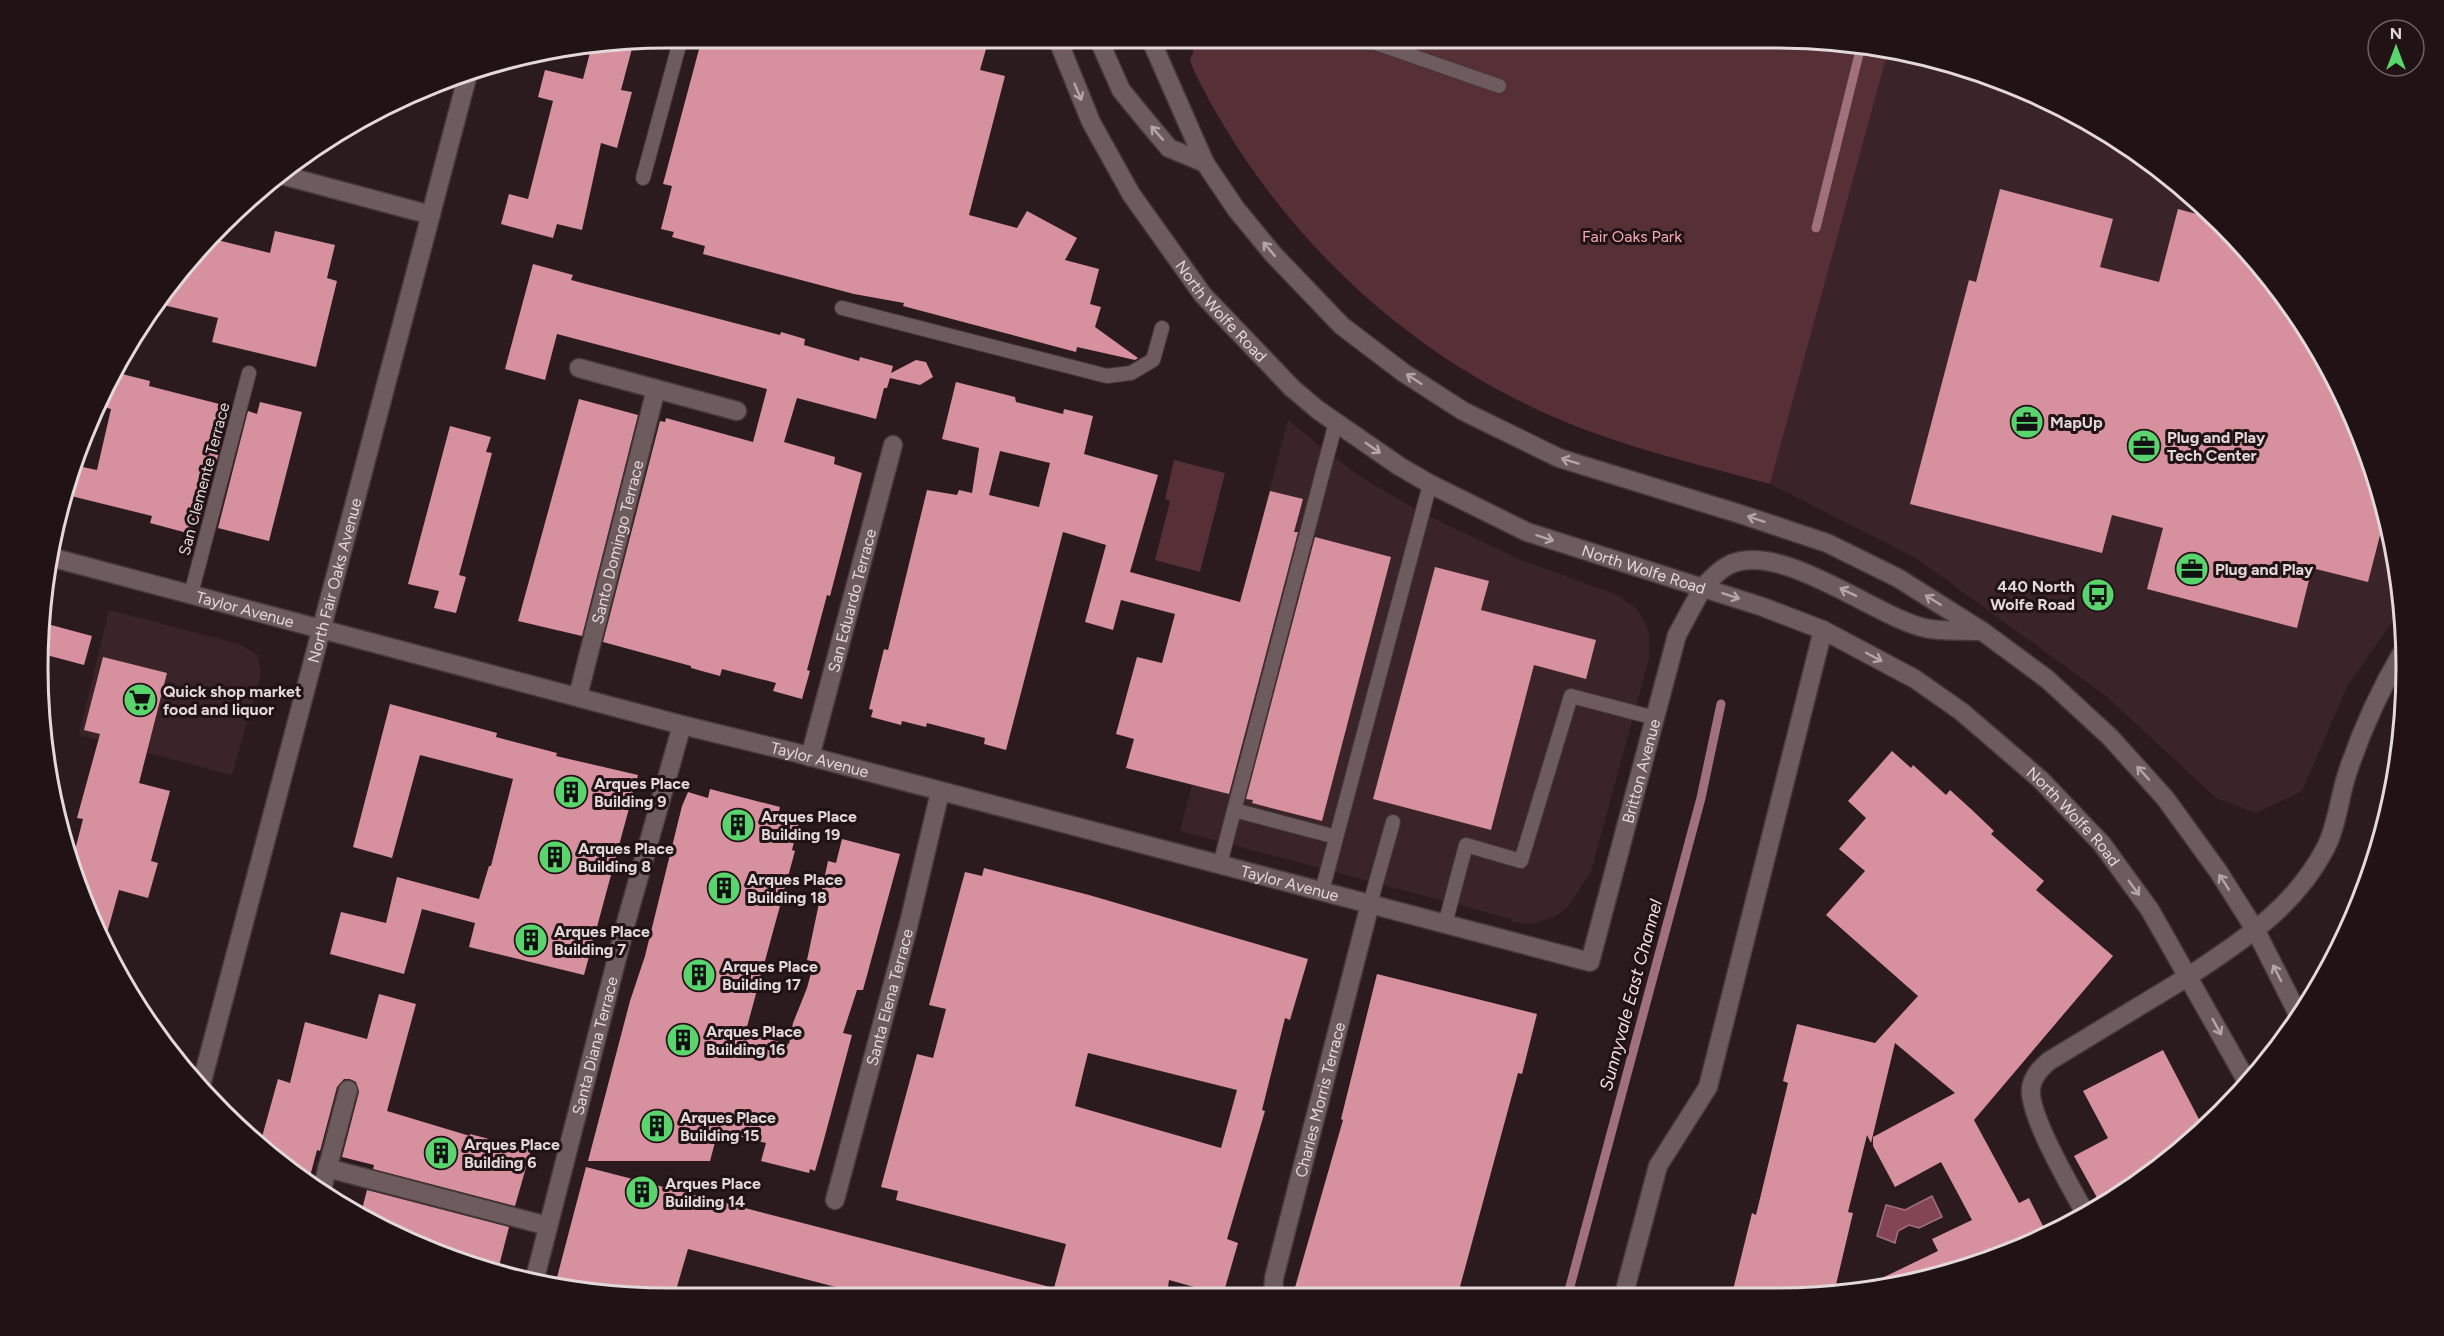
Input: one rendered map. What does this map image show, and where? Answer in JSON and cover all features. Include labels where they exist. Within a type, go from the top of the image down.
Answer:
[{"type":"street","name":"North Wolfe Road","points":[[1061,48],[1091,122],[1131,194],[1203,294],[1245,341],[1292,388],[1318,410],[1399,466],[1527,532],[1702,587],[1823,630],[1914,679],[1962,712],[2041,780],[2102,844],[2150,910],[2244,1075]]},
{"type":"street","points":[[1102,48],[1121,90],[1170,148],[1205,163]]},
{"type":"street","points":[[1154,48],[1205,163],[1236,209],[1273,254],[1342,326],[1404,373],[1463,411],[1559,458],[1827,543],[1898,578],[1982,631],[2046,679],[2118,745],[2181,817],[2256,931],[2295,1008]]},
{"type":"street","name":"North Fair Oaks Avenue","points":[[203,1078],[466,82]]},
{"type":"street","points":[[290,177],[431,215]]},
{"type":"street","points":[[579,368],[737,411]]},
{"type":"street","name":"Santo Domingo Terrace","points":[[578,696],[656,389]]},
{"type":"street","name":"San Eduardo Terrace","points":[[810,757],[893,445]]},
{"type":"street","name":"Taylor Avenue","points":[[58,559],[1590,962]]},
{"type":"street","points":[[1702,587],[1728,565],[1750,560],[1773,562],[1846,590],[1907,622],[1926,629],[1982,631]]},
{"type":"street","name":"Britton Avenue","points":[[1590,962],[1677,635],[1702,587]]},
{"type":"street","points":[[1626,1288],[1658,1166],[1708,1087],[1823,630]]},
{"type":"street","points":[[2082,1207],[2062,1171],[2035,1112],[2031,1099],[2031,1085],[2037,1071],[2049,1061],[2189,976],[2256,931],[2292,898],[2306,881],[2326,847],[2347,774],[2369,718],[2396,665]]},
{"type":"street","name":"Santa Diana Terrace","points":[[536,1273],[627,919],[682,725]]},
{"type":"street","name":"Santa Elena Terrace","points":[[835,1200],[908,927],[940,792]]},
{"type":"street","name":"Charles Morris Terrace","points":[[1274,1288],[1276,1267],[1370,904]]},
{"type":"street","points":[[323,1183],[348,1090]]},
{"type":"street","points":[[327,1168],[548,1226]]},
{"type":"lane","points":[[643,177],[678,48]]},
{"type":"lane","points":[[1390,48],[1499,86]]},
{"type":"lane","points":[[842,308],[1107,376],[1131,373],[1154,360],[1162,328]]},
{"type":"lane","name":"San Clemente Terrace","points":[[191,594],[249,373]]},
{"type":"lane","points":[[1220,864],[1336,422]]},
{"type":"lane","points":[[1322,891],[1430,484]]},
{"type":"lane","points":[[1445,924],[1466,845],[1521,861],[1570,696],[1655,718]]},
{"type":"lane","points":[[1234,810],[1336,837]]},
{"type":"lane","points":[[1370,904],[1393,822]]},
{"type":"shaded area","points":[[1886,58],[1897,60],[1936,69],[2013,95],[2086,131],[2120,152],[2185,202],[2242,259],[2292,324],[2313,358],[2349,431],[2375,508],[2391,587],[2394,618],[2347,687],[2302,791],[2256,813],[2216,798],[2106,696],[1916,558],[1770,484]]},
{"type":"shaded area","points":[[1288,420],[1364,479],[1422,513],[1523,561],[1615,594],[1636,608],[1643,619],[1649,632],[1649,659],[1591,871],[1568,907],[1554,917],[1530,924],[1511,922],[1512,919],[1180,831]]},
{"type":"shaded area","points":[[109,610],[239,644],[258,655],[261,673],[232,775],[79,735]]},
{"type":"shaded area","points":[[1932,1196],[1942,1217],[1919,1228],[1909,1225],[1898,1231],[1895,1243],[1877,1236],[1886,1205],[1905,1210]]},
{"type":"green space","name":"Fair Oaks Park","points":[[1776,48],[1817,49],[1886,58],[1770,484],[1653,452],[1583,429],[1524,403],[1469,373],[1416,337],[1367,298],[1321,253],[1280,206],[1242,154],[1209,100],[1191,63],[1193,49]]},
{"type":"green space","points":[[1174,460],[1225,473],[1200,572],[1155,560],[1170,501],[1165,499]]},
{"type":"building","points":[[699,48],[986,49],[980,70],[1005,76],[969,215],[1017,228],[1027,211],[1077,238],[1065,260],[1099,269],[1090,304],[1101,307],[1095,327],[1138,358],[1135,360],[1077,347],[1076,352],[903,306],[904,303],[854,294],[703,254],[705,246],[672,237],[674,232],[661,229],[672,186],[663,184]]},
{"type":"building","points":[[632,49],[621,90],[632,92],[617,148],[601,143],[582,230],[557,224],[553,238],[501,224],[509,194],[528,199],[553,101],[538,97],[545,70],[583,79],[590,53]]},
{"type":"building","name":"Plug and Play Tech Center","points":[[2000,189],[2113,219],[2100,267],[2159,282],[2178,209],[2198,214],[2242,259],[2268,291],[2292,324],[2332,394],[2363,469],[2381,533],[2368,582],[2312,568],[2297,628],[2147,589],[2163,528],[2112,515],[2102,553],[1910,504],[1969,280],[1976,282]]},
{"type":"building","points":[[275,231],[335,245],[327,278],[337,281],[316,367],[212,342],[218,318],[165,305],[202,259],[220,241],[270,253]]},
{"type":"building","points":[[533,264],[573,275],[571,280],[780,335],[781,332],[805,339],[804,345],[859,361],[860,357],[893,366],[891,373],[916,360],[926,362],[933,377],[920,385],[890,378],[887,388],[884,388],[876,419],[797,398],[784,442],[835,457],[834,464],[862,473],[830,596],[827,595],[807,670],[810,671],[802,699],[773,691],[776,683],[722,669],[720,676],[603,642],[660,421],[665,422],[666,418],[753,442],[767,389],[557,334],[545,380],[505,369]]},
{"type":"building","points":[[122,374],[150,381],[149,386],[231,407],[200,524],[194,522],[191,534],[150,523],[152,516],[73,496],[82,467],[97,470],[111,409],[106,408]]},
{"type":"building","points":[[956,382],[1015,397],[1016,402],[1063,414],[1064,409],[1093,416],[1084,454],[1158,475],[1130,572],[1240,602],[1270,491],[1303,499],[1294,532],[1298,532],[1229,794],[1126,768],[1134,739],[1116,734],[1137,657],[1162,663],[1175,614],[1121,600],[1113,630],[1085,622],[1106,545],[1063,532],[1006,750],[984,744],[985,738],[927,723],[926,727],[902,721],[901,725],[871,717],[873,710],[869,709],[884,649],[888,650],[927,490],[957,495],[959,490],[972,493],[979,448],[942,439]],"holes":[[[1000,451],[1050,463],[1039,507],[989,495]]]},
{"type":"building","points":[[579,399],[638,415],[582,636],[518,621]]},
{"type":"building","points":[[260,402],[302,412],[269,541],[218,528],[248,411],[257,414]]},
{"type":"building","points":[[450,426],[491,437],[486,452],[492,453],[459,575],[466,577],[456,613],[434,608],[439,591],[408,584]]},
{"type":"building","points":[[1315,537],[1391,557],[1322,821],[1252,803],[1253,800],[1246,799]]},
{"type":"building","points":[[1435,567],[1489,581],[1481,610],[1596,640],[1586,679],[1534,665],[1491,830],[1373,799]]},
{"type":"building","points":[[49,624],[92,636],[84,665],[48,655]]},
{"type":"building","points":[[103,657],[167,673],[139,783],[170,791],[151,861],[158,863],[148,898],[119,890],[107,932],[95,905],[75,849],[83,819],[77,818],[100,734],[84,730]]},
{"type":"building","points":[[390,704],[497,733],[496,737],[557,753],[556,756],[638,775],[584,975],[469,947],[475,923],[422,909],[404,974],[330,954],[341,912],[386,923],[397,877],[479,899],[489,866],[491,866],[513,779],[420,755],[392,858],[353,847]]},
{"type":"building","points":[[1892,751],[1911,768],[1913,765],[1946,795],[1950,790],[1971,809],[1994,831],[1991,834],[2044,881],[2036,890],[2113,956],[1974,1120],[2019,1203],[2029,1198],[2043,1227],[1975,1255],[1936,1267],[1882,1279],[1938,1251],[1932,1239],[1972,1220],[1941,1162],[1895,1187],[1873,1146],[1873,1137],[1955,1093],[1895,1043],[1871,1143],[1867,1135],[1848,1212],[1853,1213],[1836,1285],[1733,1288],[1752,1213],[1756,1215],[1788,1083],[1783,1081],[1797,1024],[1875,1043],[1918,996],[1826,915],[1865,871],[1839,849],[1866,818],[1848,801]]},
{"type":"building","points":[[710,789],[780,807],[778,816],[799,822],[792,850],[795,851],[745,1034],[789,1044],[793,1023],[807,988],[814,962],[807,960],[828,861],[836,863],[842,839],[900,854],[863,990],[857,990],[843,1033],[852,1035],[815,1171],[810,1169],[809,1173],[761,1161],[766,1143],[718,1131],[710,1161],[588,1161],[630,1001],[645,956],[682,806],[688,792],[708,798]]},
{"type":"building","points":[[984,868],[1089,895],[1308,959],[1290,1020],[1285,1018],[1262,1110],[1265,1111],[1227,1239],[1238,1243],[1225,1288],[1198,1288],[1169,1280],[1168,1288],[1054,1288],[1066,1244],[896,1200],[898,1191],[881,1187],[917,1054],[933,1058],[946,1009],[929,1005],[965,872],[982,876]],"holes":[[[1088,1053],[1237,1090],[1221,1148],[1075,1106]]]},
{"type":"building","points":[[1377,974],[1537,1014],[1522,1074],[1518,1073],[1460,1288],[1295,1288],[1343,1120],[1341,1119]]},
{"type":"building","points":[[379,994],[416,1004],[387,1111],[470,1136],[470,1134],[531,1150],[515,1206],[373,1169],[374,1165],[342,1157],[359,1092],[356,1082],[350,1079],[344,1079],[337,1087],[320,1151],[317,1150],[311,1174],[262,1137],[278,1079],[290,1083],[305,1022],[367,1039]]},
{"type":"building","points":[[2163,1050],[2199,1120],[2153,1160],[2097,1198],[2074,1156],[2108,1138],[2083,1091]]},
{"type":"building","points":[[586,1167],[1054,1288],[840,1288],[688,1249],[677,1288],[627,1287],[557,1278]]},
{"type":"building","points":[[367,1190],[509,1227],[499,1264],[431,1241],[362,1207]]},
{"type":"waterway","name":"Sunnyvale East Channel","points":[[1816,228],[1859,53]]},
{"type":"waterway","name":"Sunnyvale East Channel","points":[[1570,1288],[1701,798],[1721,704]]},
{"type":"place","name":"MapUp","points":[[2027,422]]},
{"type":"place","name":"Plug and Play Tech Center","points":[[2144,446]]},
{"type":"place","name":"Plug and Play","points":[[2192,569]]},
{"type":"place","name":"440 North Wolfe Road","points":[[2098,595]]},
{"type":"place","name":"Quick shop market food and liquor","points":[[140,700]]},
{"type":"place","name":"Arques Place Building 9","points":[[571,792]]},
{"type":"place","name":"Arques Place Building 19","points":[[738,825]]},
{"type":"place","name":"Arques Place Building 8","points":[[555,857]]},
{"type":"place","name":"Arques Place Building 18","points":[[724,888]]},
{"type":"place","name":"Arques Place Building 7","points":[[531,940]]},
{"type":"place","name":"Arques Place Building 17","points":[[699,975]]},
{"type":"place","name":"Arques Place Building 16","points":[[683,1040]]},
{"type":"place","name":"Arques Place Building 15","points":[[657,1126]]},
{"type":"place","name":"Arques Place Building 6","points":[[441,1153]]},
{"type":"place","name":"Arques Place Building 14","points":[[642,1192]]}]
